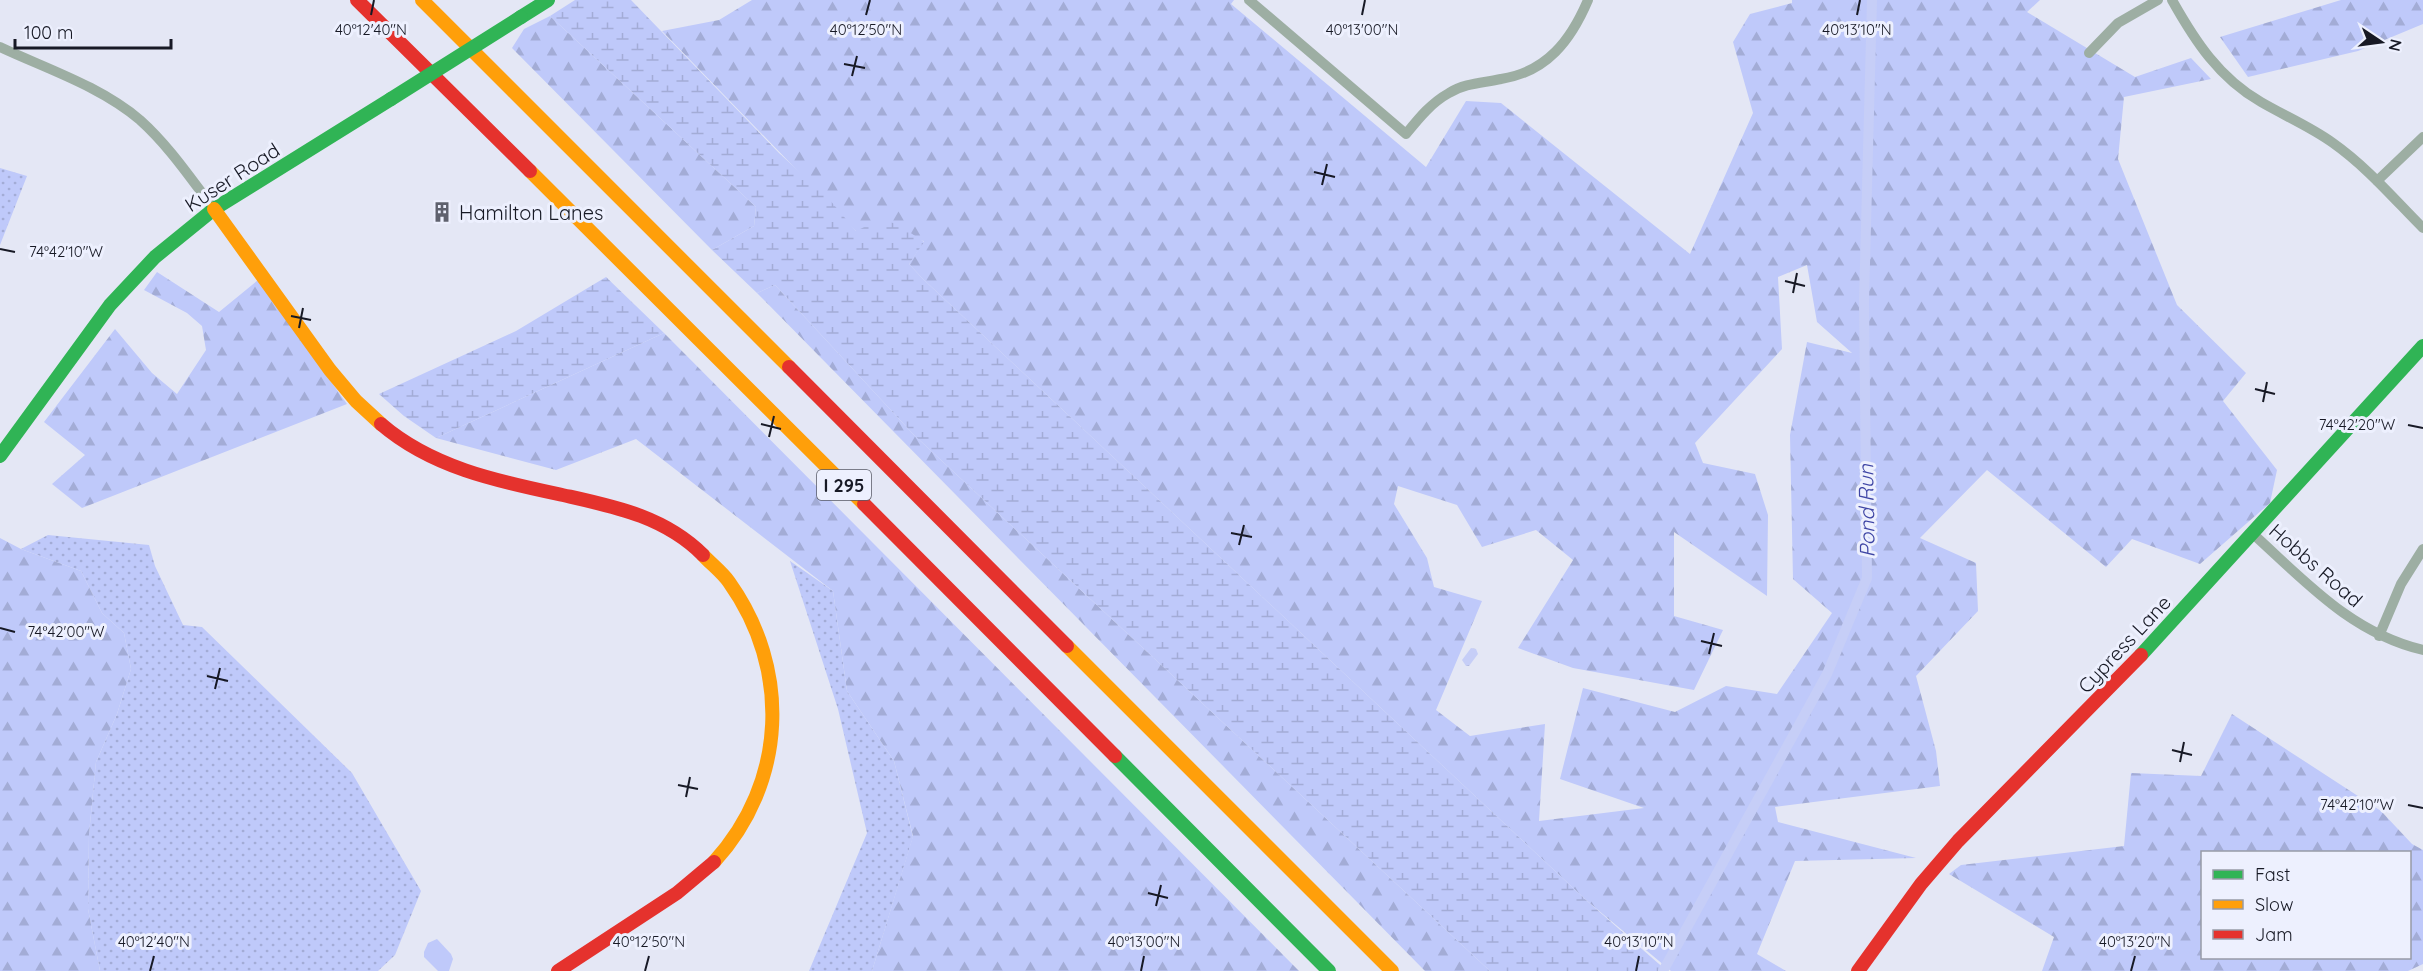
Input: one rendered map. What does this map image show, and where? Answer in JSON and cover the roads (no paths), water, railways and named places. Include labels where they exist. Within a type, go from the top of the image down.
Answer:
[{"type":"main road","name":"I 295","points":[[357,0],[632,272],[1329,971]]},
{"type":"main road","name":"I 295","points":[[422,0],[1392,971]]},
{"type":"main road","name":"Kuser Road","points":[[0,456],[110,305],[157,255],[214,209],[548,0]]},
{"type":"main road","points":[[214,209],[345,391],[387,429],[430,456],[454,467],[503,482],[623,508],[671,530],[707,557],[722,573],[741,599],[756,627],[770,670],[774,718],[768,766],[750,812],[723,852],[691,883],[558,971]]},
{"type":"main road","name":"Cypress Lane","points":[[1858,971],[1907,902],[1958,841],[2126,672],[2423,346]]},
{"type":"street","points":[[1249,0],[1406,134],[1424,112],[1450,92],[1480,81],[1514,77],[1545,62],[1569,38],[1588,0]]},
{"type":"street","points":[[2089,53],[2118,23],[2158,0]]},
{"type":"street","points":[[2172,0],[2199,45],[2227,78],[2260,102],[2334,143],[2377,181],[2423,228]]},
{"type":"street","points":[[0,47],[98,92],[124,109],[156,136],[214,209]]},
{"type":"street","points":[[2377,181],[2423,137]]},
{"type":"street","name":"Hobbs Road","points":[[2252,533],[2334,607],[2379,636],[2423,650]]},
{"type":"street","points":[[2379,636],[2401,584],[2423,549]]},
{"type":"water","points":[[1471,648],[1476,649],[1478,654],[1469,666],[1466,666],[1462,660]]},
{"type":"waterway","name":"Pond Run","points":[[1663,971],[1827,674],[1867,578],[1864,301],[1872,0]]},
{"type":"place","name":"Hamilton Lanes","points":[[442,212]]}]
